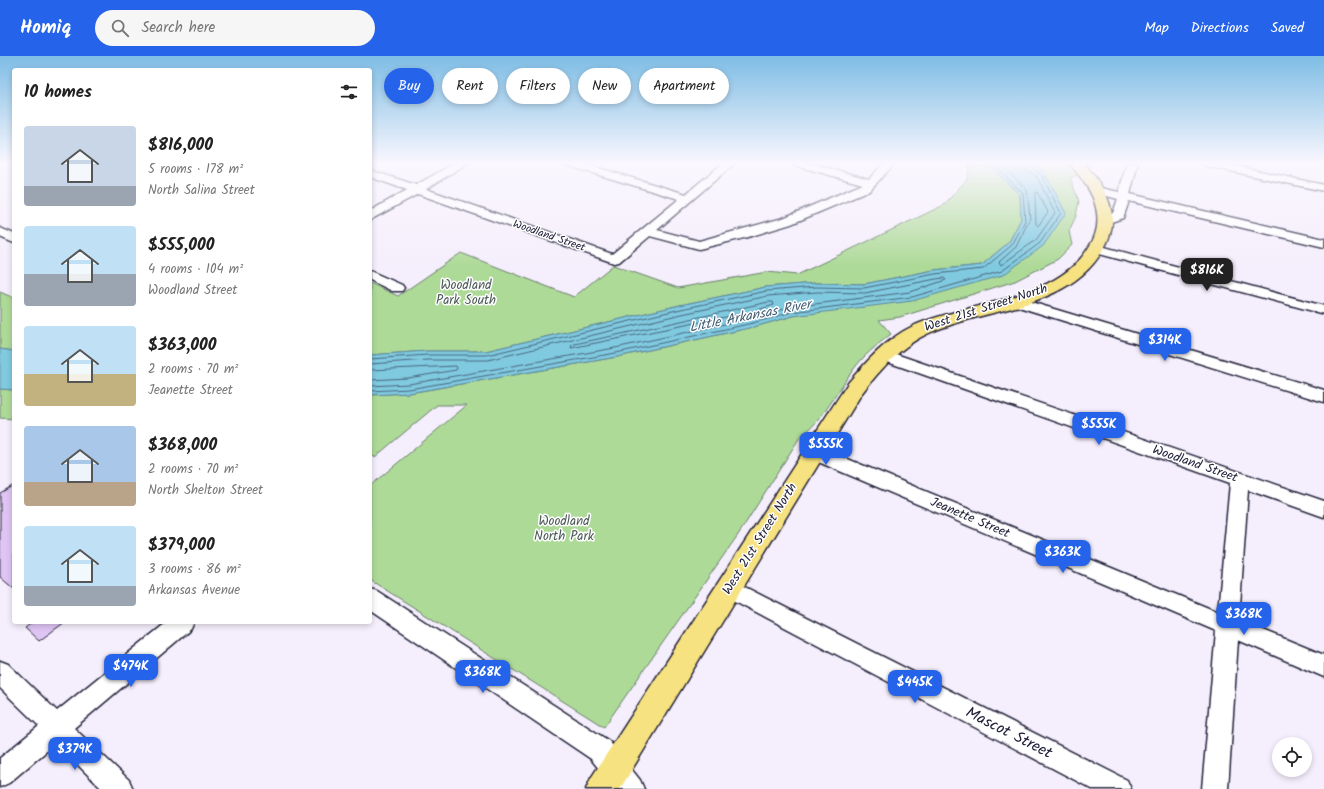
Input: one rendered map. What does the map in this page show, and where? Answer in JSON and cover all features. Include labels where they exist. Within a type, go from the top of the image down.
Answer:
[{"type":"main road","name":"West 21st Street North","points":[[616,782],[729,588],[855,388],[878,359],[898,342],[921,330],[948,320],[1014,301],[1057,284],[1078,271],[1090,259],[1097,249],[1104,233],[1105,220],[1103,206],[1099,197]]},
{"type":"street","points":[[372,215],[403,197]]},
{"type":"street","name":"Woodland Street","points":[[437,197],[614,259],[648,231]]},
{"type":"street","points":[[648,231],[688,243],[709,243],[787,221],[845,197]]},
{"type":"street","points":[[1105,220],[1119,215],[1125,197]]},
{"type":"street","points":[[1130,197],[1324,243]]},
{"type":"street","points":[[648,231],[688,198]]},
{"type":"street","points":[[0,232],[12,239]]},
{"type":"street","points":[[0,247],[12,241]]},
{"type":"street","points":[[1097,249],[1324,310]]},
{"type":"street","points":[[372,276],[397,288]]},
{"type":"street","points":[[1014,301],[1324,396]]},
{"type":"street","name":"Woodland Street","points":[[884,355],[1324,510]]},
{"type":"street","name":"Jeanette Street","points":[[814,453],[1324,666]]},
{"type":"street","points":[[1215,789],[1239,480]]},
{"type":"street","name":"Mascot Street","points":[[729,588],[1118,789]]},
{"type":"street","points":[[372,599],[600,750],[616,782]]},
{"type":"street","points":[[0,774],[181,624]]},
{"type":"street","points":[[0,672],[120,789]]},
{"type":"green space","name":"Woodland Park South","points":[[951,197],[1020,197],[1021,219],[1009,242],[982,265],[934,270],[864,284],[816,283],[766,287],[680,305],[486,351],[427,351],[372,355],[372,284],[398,296],[461,253],[574,297],[613,265],[678,288],[767,272],[797,275],[944,205]]},
{"type":"green space","name":"Woodland North Park","points":[[1034,197],[1078,197],[1079,201],[1076,216],[1069,231],[1072,245],[1058,259],[1015,281],[900,317],[879,320],[891,334],[861,360],[816,423],[800,437],[740,532],[604,727],[372,581],[372,484],[467,405],[437,405],[375,457],[372,456],[372,395],[409,393],[617,357],[754,327],[793,316],[1003,275]]},
{"type":"green space","points":[[0,292],[12,297],[12,351],[0,349]]},
{"type":"green space","points":[[0,389],[12,390],[12,419],[0,418]]},
{"type":"water","name":"Little Arkansas River","points":[[1020,197],[1058,197],[1066,213],[1043,246],[1003,275],[912,301],[793,316],[754,327],[617,357],[409,393],[372,395],[372,355],[427,351],[486,351],[680,305],[766,287],[816,283],[864,284],[934,270],[982,265],[1009,242],[1021,219]]},
{"type":"water","points":[[0,349],[12,351],[12,390],[0,389]]},
{"type":"building","points":[[12,486],[12,587],[0,577],[0,493]]},
{"type":"building","points":[[30,624],[62,624],[39,641],[25,628]]}]
